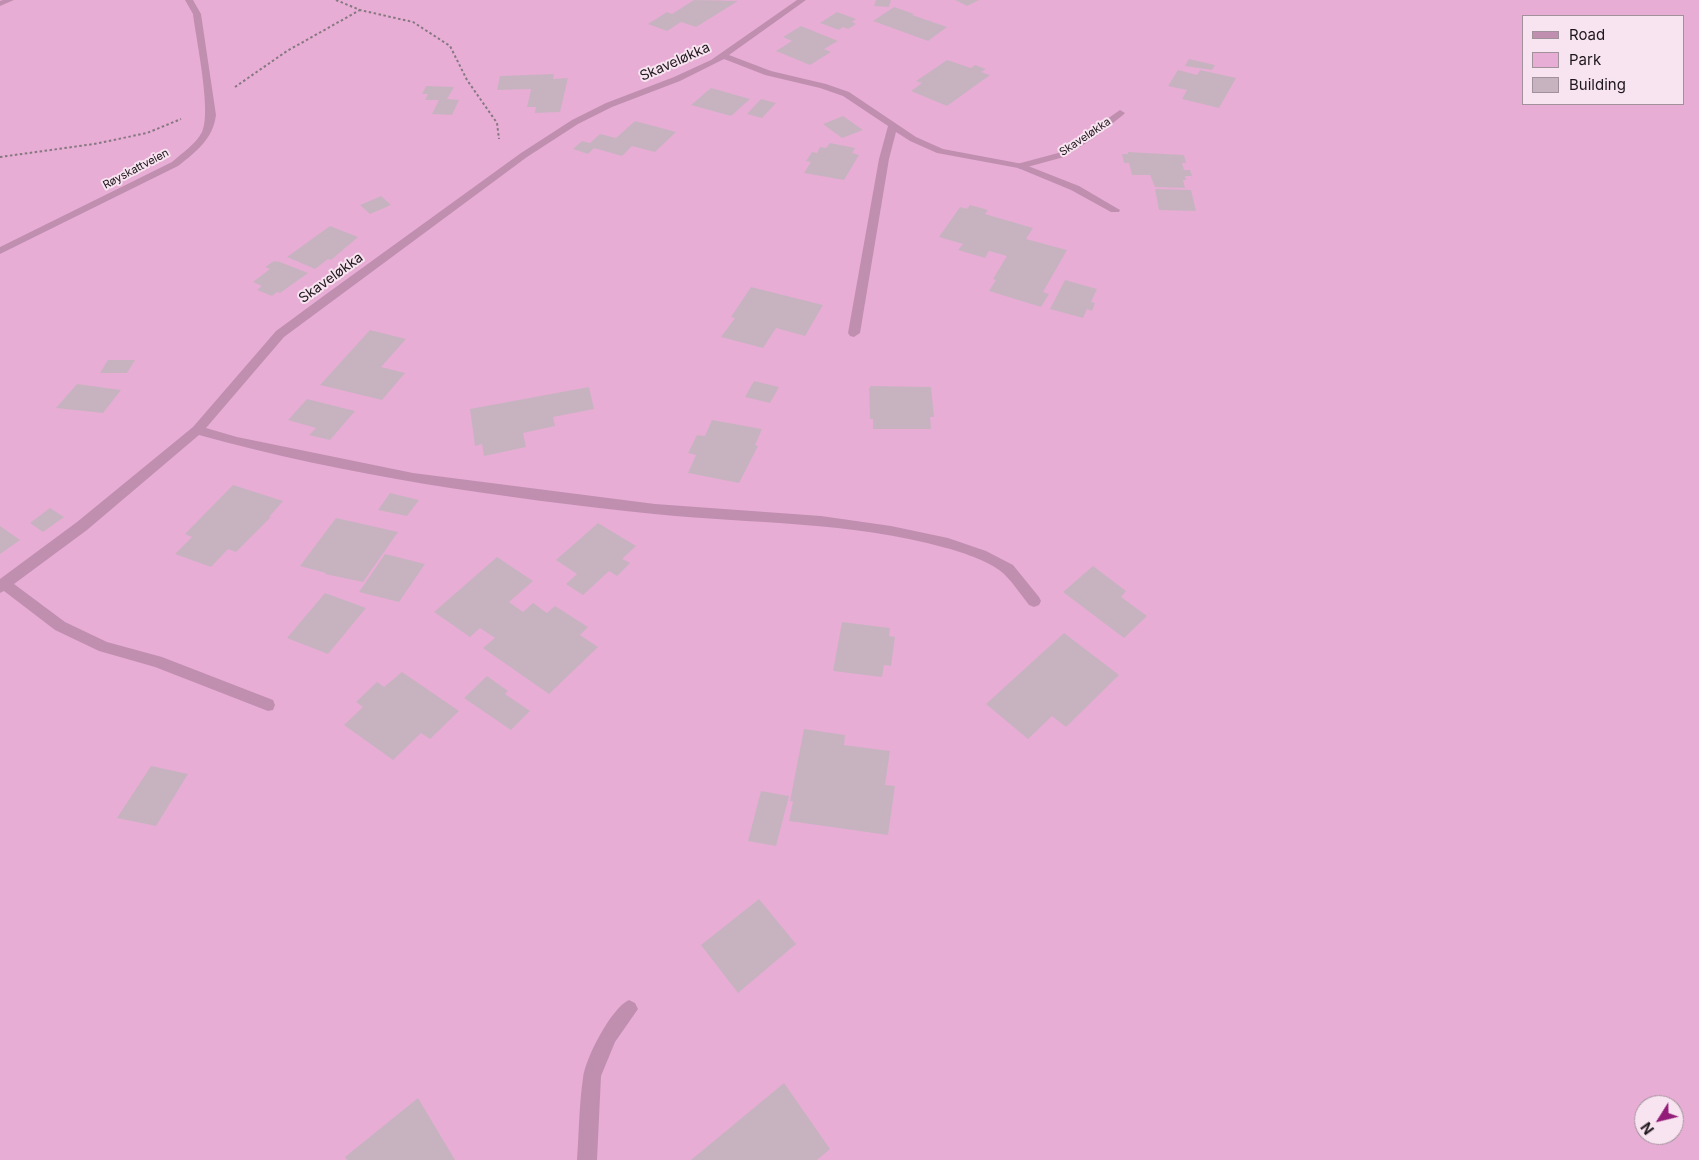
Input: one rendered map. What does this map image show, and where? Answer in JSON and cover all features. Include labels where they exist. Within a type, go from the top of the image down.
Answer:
[{"type":"street","points":[[0,4],[10,0]]},
{"type":"street","name":"Røyskattveien","points":[[0,251],[175,164],[194,149],[206,134],[211,115],[196,14],[189,0]]},
{"type":"street","name":"Skaveløkka","points":[[2,586],[82,526],[197,430],[280,334],[524,155],[575,122],[609,105],[677,79],[714,62],[802,0]]},
{"type":"street","name":"Skaveløkka","points":[[724,56],[768,73],[846,94],[913,139],[940,151],[1020,166],[1061,155],[1091,136],[1120,113]]},
{"type":"street","points":[[854,333],[884,159],[893,125]]},
{"type":"street","points":[[1020,166],[1075,188],[1115,210]]},
{"type":"street","points":[[197,430],[237,441],[413,478],[655,509],[821,521],[892,531],[948,543],[981,555],[1008,570],[1034,601]]},
{"type":"street","points":[[2,586],[60,626],[104,647],[157,662],[268,705]]},
{"type":"street","points":[[587,1160],[592,1076],[608,1036],[629,1009]]},
{"type":"path","points":[[336,0],[360,10],[413,22],[450,46],[467,80],[497,123],[500,149],[493,179]]},
{"type":"green space","points":[[0,0],[1699,0],[1699,1160],[0,1160]]},
{"type":"building","points":[[694,0],[738,1],[696,27],[681,22],[667,31],[648,24],[667,12],[672,14]]},
{"type":"building","points":[[876,0],[891,0],[889,7],[874,6]]},
{"type":"building","points":[[955,0],[979,0],[967,6]]},
{"type":"building","points":[[894,7],[947,27],[928,41],[873,21]]},
{"type":"building","points":[[837,12],[856,19],[852,22],[856,24],[848,29],[843,27],[839,30],[820,23]]},
{"type":"building","points":[[801,26],[838,41],[824,49],[831,52],[810,65],[776,51],[792,41],[783,37]]},
{"type":"building","points":[[1189,59],[1215,65],[1212,70],[1185,66]]},
{"type":"building","points":[[947,60],[971,68],[975,65],[986,69],[981,72],[990,75],[947,106],[911,91],[922,83],[916,81]]},
{"type":"building","points":[[1178,70],[1197,75],[1200,70],[1236,78],[1219,108],[1182,99],[1187,90],[1168,86]]},
{"type":"building","points":[[554,74],[553,79],[568,78],[560,112],[535,113],[536,107],[527,107],[531,89],[497,90],[500,76]]},
{"type":"building","points":[[426,86],[454,87],[447,99],[459,100],[452,115],[432,114],[439,100],[425,100],[428,94],[422,94]]},
{"type":"building","points":[[711,88],[750,99],[731,116],[691,105]]},
{"type":"building","points":[[761,99],[776,103],[762,118],[747,114]]},
{"type":"building","points":[[843,116],[863,130],[842,138],[823,124]]},
{"type":"building","points":[[635,121],[676,132],[655,152],[632,146],[622,156],[594,148],[588,154],[573,149],[582,141],[590,143],[600,134],[616,138]]},
{"type":"building","points":[[830,143],[855,148],[852,153],[859,155],[844,180],[804,173],[811,162],[806,161],[812,152],[817,153],[820,147],[826,148]]},
{"type":"building","points":[[1128,152],[1184,155],[1186,163],[1182,163],[1184,170],[1190,170],[1192,176],[1185,176],[1186,180],[1183,180],[1185,188],[1155,187],[1150,175],[1132,175],[1129,163],[1124,163],[1122,154],[1128,154]]},
{"type":"building","points":[[1155,189],[1191,190],[1196,211],[1159,210]]},
{"type":"building","points":[[381,196],[391,205],[370,214],[360,205]]},
{"type":"building","points":[[970,205],[988,210],[985,214],[1033,228],[1026,239],[1067,250],[1043,292],[1049,294],[1041,307],[989,291],[996,280],[993,279],[1007,256],[989,251],[985,258],[958,250],[963,244],[939,237],[960,207],[967,209]]},
{"type":"building","points":[[330,226],[358,237],[331,260],[328,259],[315,269],[287,257]]},
{"type":"building","points":[[274,261],[308,273],[280,293],[277,292],[272,296],[257,290],[262,286],[253,282],[270,269],[265,267]]},
{"type":"building","points":[[1065,280],[1097,289],[1091,302],[1095,303],[1092,311],[1087,309],[1083,318],[1050,309]]},
{"type":"building","points":[[751,287],[823,305],[805,336],[776,328],[763,348],[721,337],[735,318],[731,317]]},
{"type":"building","points":[[370,330],[406,339],[381,367],[405,373],[382,400],[320,385]]},
{"type":"building","points":[[108,360],[135,360],[127,373],[100,373]]},
{"type":"building","points":[[754,381],[779,387],[770,403],[745,397]]},
{"type":"building","points":[[77,384],[121,390],[103,413],[56,408]]},
{"type":"building","points":[[871,386],[931,387],[934,417],[930,417],[931,429],[873,429],[873,419],[870,419],[869,388]]},
{"type":"building","points":[[589,387],[594,409],[553,417],[555,426],[523,433],[526,447],[484,456],[482,444],[475,446],[470,409]]},
{"type":"building","points":[[307,399],[355,411],[330,440],[309,435],[316,428],[288,420]]},
{"type":"building","points":[[712,420],[762,429],[755,445],[758,446],[739,483],[688,473],[696,455],[688,453],[697,435],[705,436]]},
{"type":"building","points":[[233,485],[283,501],[269,517],[271,517],[236,552],[228,549],[211,567],[175,554],[192,537],[185,534]]},
{"type":"building","points":[[390,493],[419,500],[407,516],[378,510]]},
{"type":"building","points":[[50,508],[64,517],[43,532],[30,523]]},
{"type":"building","points":[[336,518],[398,532],[363,582],[325,574],[300,566]]},
{"type":"building","points":[[598,523],[636,546],[622,559],[630,563],[617,576],[609,571],[583,595],[566,584],[577,574],[556,560]]},
{"type":"building","points":[[0,526],[20,540],[0,554]]},
{"type":"building","points":[[385,554],[425,564],[399,602],[359,592]]},
{"type":"building","points":[[497,557],[533,581],[509,602],[523,612],[533,603],[547,613],[555,606],[588,627],[580,635],[598,647],[549,694],[483,648],[495,638],[480,628],[470,637],[434,612]]},
{"type":"building","points":[[1093,566],[1126,591],[1121,597],[1147,616],[1124,638],[1063,592]]},
{"type":"building","points":[[325,593],[366,608],[328,654],[287,638]]},
{"type":"building","points":[[842,622],[890,628],[889,636],[895,637],[891,666],[884,665],[882,677],[833,671]]},
{"type":"building","points":[[1064,633],[1119,675],[1066,727],[1052,716],[1028,739],[986,704]]},
{"type":"building","points":[[402,672],[459,711],[430,739],[421,733],[393,760],[344,725],[363,707],[356,702],[377,682],[384,687]]},
{"type":"building","points":[[487,676],[508,691],[505,694],[530,711],[511,730],[464,698]]},
{"type":"building","points":[[804,729],[845,735],[844,745],[890,751],[885,785],[895,786],[888,835],[789,821],[793,801],[790,801]]},
{"type":"building","points":[[151,766],[188,774],[156,826],[117,818]]},
{"type":"building","points":[[761,791],[789,796],[776,846],[748,841]]},
{"type":"building","points":[[759,899],[796,944],[738,993],[701,945]]},
{"type":"building","points":[[784,1083],[830,1149],[817,1160],[691,1160]]},
{"type":"building","points":[[418,1098],[455,1160],[347,1160],[345,1157]]}]
